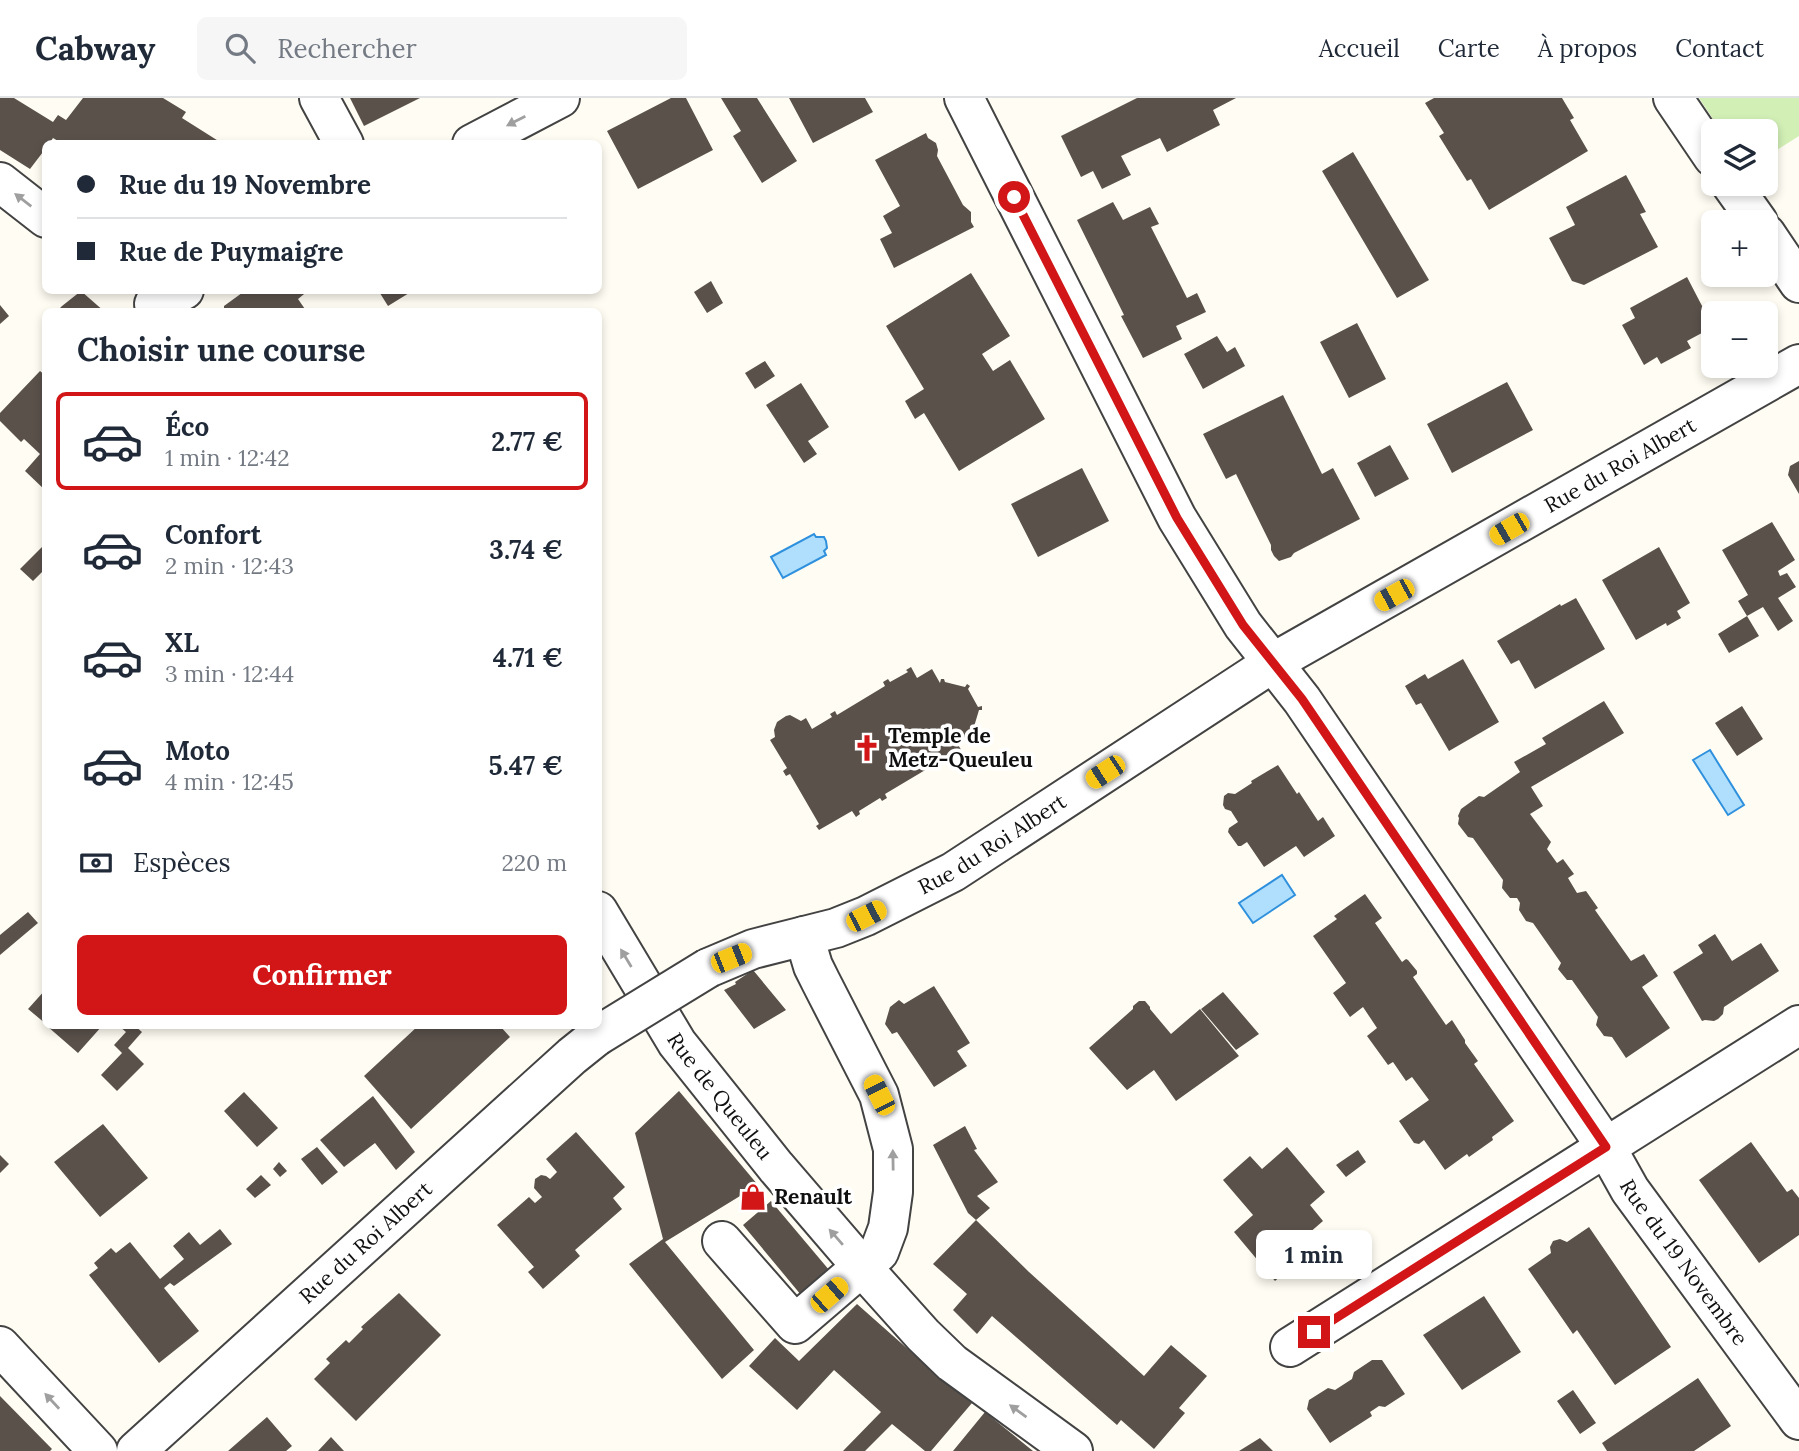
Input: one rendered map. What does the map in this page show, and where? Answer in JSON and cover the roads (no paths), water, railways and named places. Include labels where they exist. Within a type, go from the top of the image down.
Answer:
[{"type":"street","points":[[319,98],[342,140]]},
{"type":"street","points":[[479,140],[559,98]]},
{"type":"street","name":"Rue du 19 Novembre","points":[[964,98],[1177,518],[1243,625],[1302,699],[1606,1147],[1630,1190],[1799,1420]]},
{"type":"street","points":[[1673,98],[1701,139]]},
{"type":"street","points":[[0,183],[42,215]]},
{"type":"street","points":[[1778,252],[1799,284]]},
{"type":"street","name":"Rue du Roi Albert","points":[[136,1451],[561,1065],[597,1036],[708,968],[754,949],[836,928],[866,916],[953,872],[1274,662],[1799,364]]},
{"type":"street","name":"Rue de Queuleu","points":[[602,918],[677,1042],[776,1167],[862,1267],[952,1363],[1073,1451]]},
{"type":"street","points":[[722,1241],[795,1324],[879,1252],[888,1228],[893,1192],[893,1149],[879,1095],[813,966],[804,936]]},
{"type":"street","points":[[1290,1347],[1799,1025]]},
{"type":"street","points":[[0,1346],[98,1451]]},
{"type":"water","points":[[814,534],[816,537],[824,537],[826,555],[783,578],[771,557]]},
{"type":"water","points":[[1710,750],[1744,805],[1728,815],[1693,760]]},
{"type":"water","points":[[1282,875],[1295,895],[1253,923],[1239,903]]},
{"type":"place","name":"Temple de Metz-Queuleu","points":[[867,748]]},
{"type":"place","name":"Renault","points":[[753,1197]]}]
